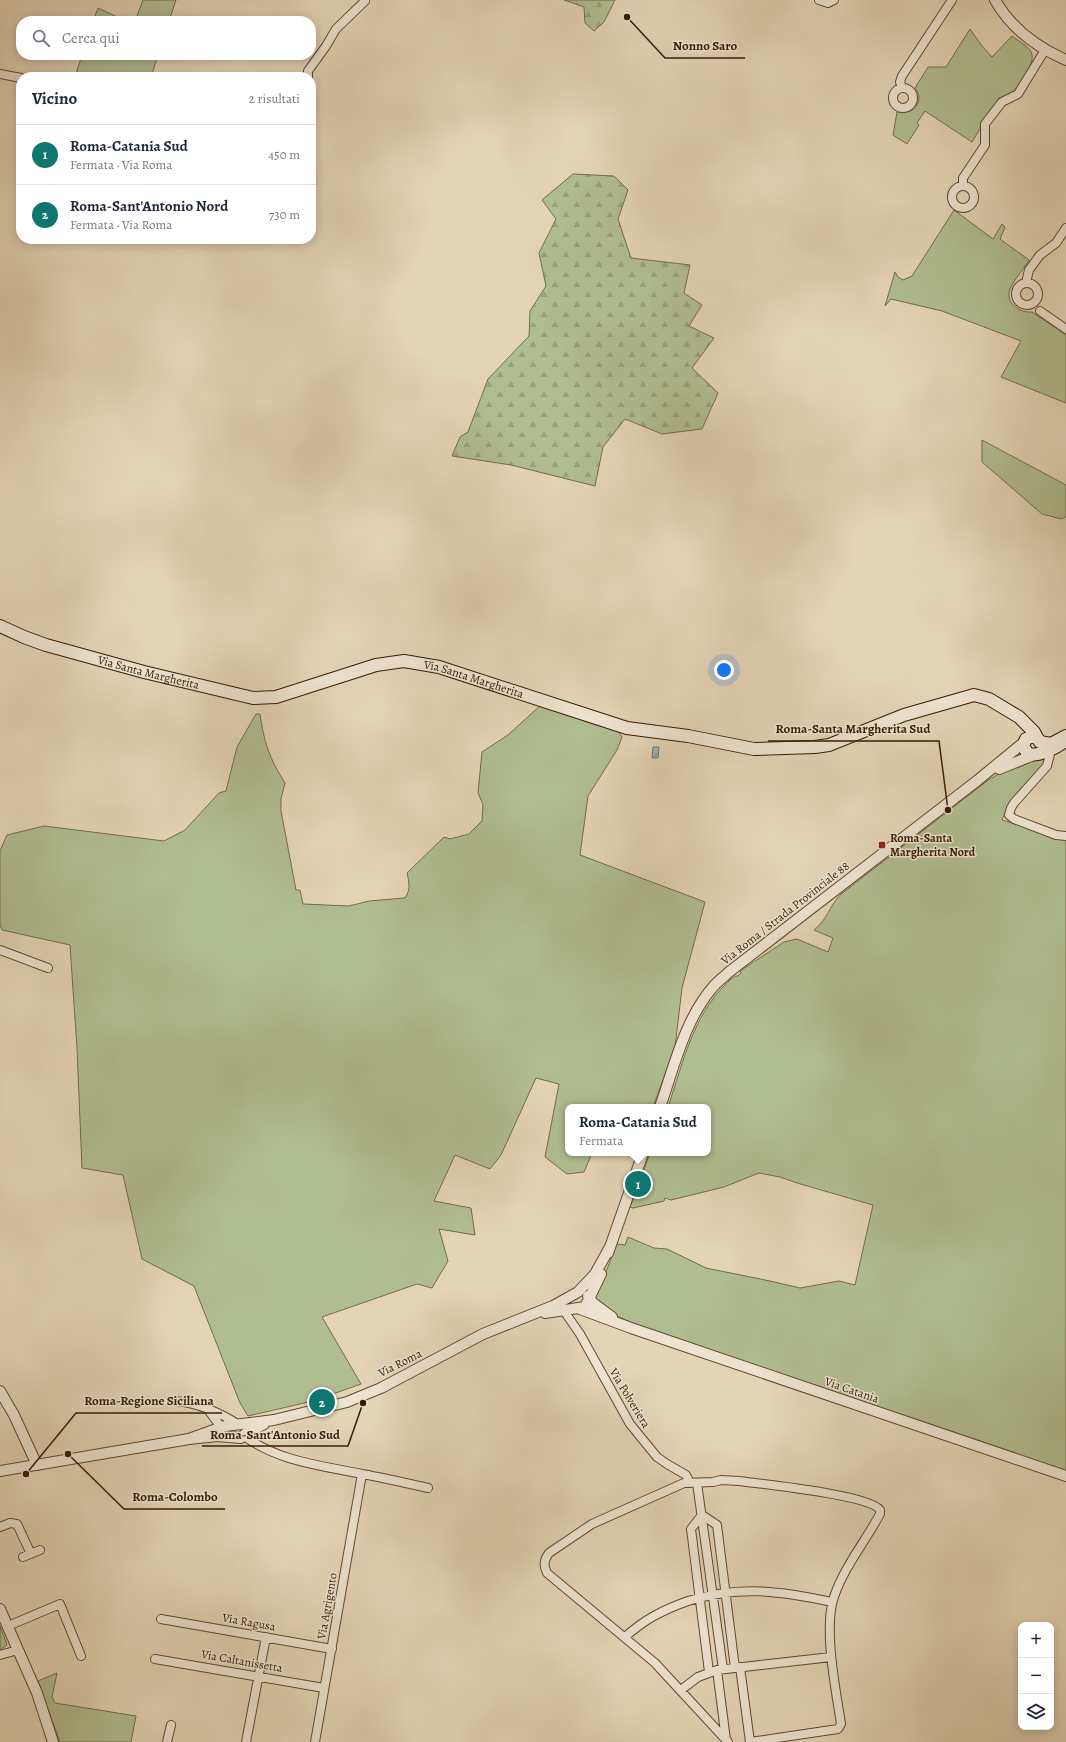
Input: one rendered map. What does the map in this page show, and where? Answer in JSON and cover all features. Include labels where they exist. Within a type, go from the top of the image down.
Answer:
[{"type":"main road","name":"Via Santa Margherita","points":[[0,626],[46,645],[144,672],[253,698],[276,697],[376,665],[404,661],[439,667],[627,728],[688,736],[762,750],[829,745],[893,719],[970,696],[982,697],[1009,711]]},
{"type":"main road","points":[[1009,711],[1022,728],[1024,743]]},
{"type":"main road","points":[[1009,711],[1028,726],[1037,747]]},
{"type":"main road","points":[[1037,747],[1052,744],[1066,736]]},
{"type":"main road","points":[[1024,743],[1028,738],[1037,747],[1051,750],[1066,740]]},
{"type":"street","points":[[819,0],[824,3],[834,0]]},
{"type":"street","points":[[902,88],[900,82],[902,76],[952,0]]},
{"type":"street","points":[[994,0],[1017,30],[1045,50],[1066,60]]},
{"type":"street","points":[[316,60],[336,29],[365,1]]},
{"type":"street","points":[[963,186],[963,178],[985,145],[985,124],[1002,102],[1018,94],[1045,50]]},
{"type":"street","points":[[308,72],[316,60]]},
{"type":"street","points":[[0,74],[16,77]]},
{"type":"street","points":[[1026,283],[1029,270],[1040,254],[1056,243],[1066,228]]},
{"type":"street","points":[[1040,311],[1066,329]]},
{"type":"street","points":[[978,780],[1024,743]]},
{"type":"street","points":[[978,780],[1011,763],[1037,747]]},
{"type":"street","points":[[1051,750],[1047,766],[1014,803],[1009,815],[1014,819],[1056,835],[1066,836]]},
{"type":"street","name":"Via Roma / Strada Provinciale 88","points":[[661,1104],[686,1033],[701,1003],[714,986],[729,972],[978,780]]},
{"type":"street","points":[[0,950],[48,968]]},
{"type":"street","points":[[533,1315],[564,1311],[582,1300],[610,1246],[642,1156]]},
{"type":"street","points":[[533,1315],[564,1301],[582,1300]]},
{"type":"street","name":"Via Catania","points":[[582,1300],[631,1328],[1066,1476]]},
{"type":"street","name":"Via Polveriera","points":[[564,1311],[580,1334],[630,1424],[657,1457],[686,1475],[694,1483]]},
{"type":"street","name":"Via Roma","points":[[221,1431],[241,1438],[242,1430],[274,1420],[347,1402],[364,1396],[483,1334],[533,1315]]},
{"type":"street","points":[[0,1391],[37,1465]]},
{"type":"street","points":[[174,1401],[183,1401],[209,1410],[242,1430],[275,1453],[303,1463],[428,1488]]},
{"type":"street","points":[[1,1471],[189,1439],[221,1431],[209,1410]]},
{"type":"street","name":"Via Agrigento","points":[[315,1742],[362,1474]]},
{"type":"street","points":[[702,1515],[717,1525],[725,1592],[750,1742],[838,1730],[841,1724],[830,1632],[832,1602],[843,1575],[880,1514],[880,1510],[878,1507],[848,1497],[739,1481],[721,1480],[713,1482],[684,1483],[592,1524],[549,1553],[545,1558],[544,1563],[547,1573],[625,1636],[655,1663],[727,1741]]},
{"type":"street","points":[[694,1483],[702,1515],[712,1594],[716,1671]]},
{"type":"street","points":[[702,1515],[691,1529],[700,1598],[716,1671],[727,1741]]},
{"type":"street","points":[[0,1527],[10,1522],[16,1524],[27,1555],[40,1550]]},
{"type":"street","points":[[625,1636],[636,1627],[660,1612],[712,1594],[755,1590],[777,1592],[832,1602]]},
{"type":"street","points":[[8,1626],[60,1604],[81,1656]]},
{"type":"street","points":[[0,1609],[37,1693],[53,1742]]},
{"type":"street","name":"Via Ragusa","points":[[161,1619],[332,1649]]},
{"type":"street","points":[[246,1742],[266,1637]]},
{"type":"street","points":[[0,1655],[18,1650]]},
{"type":"street","points":[[681,1690],[698,1677],[716,1671],[737,1667],[832,1657]]},
{"type":"street","name":"Via Caltanissetta","points":[[155,1659],[324,1688]]},
{"type":"street","points":[[167,1742],[171,1724]]},
{"type":"green space","points":[[143,0],[176,0],[171,16],[137,16]]},
{"type":"green space","points":[[564,0],[615,0],[604,22],[594,31],[585,23],[584,7]]},
{"type":"green space","points":[[98,8],[115,16],[95,16]]},
{"type":"green space","points":[[970,29],[992,57],[1012,36],[1030,50],[1032,61],[1030,67],[1011,95],[999,98],[972,142],[925,111],[917,123],[919,125],[907,144],[893,135],[897,112],[908,112],[916,107],[919,98],[915,88],[928,67],[946,67]]},
{"type":"green space","points":[[80,60],[156,60],[153,72],[77,72]]},
{"type":"green space","points":[[573,174],[614,176],[628,190],[618,219],[631,258],[690,265],[684,293],[702,305],[689,326],[714,338],[692,368],[718,393],[702,429],[662,434],[625,419],[603,447],[595,486],[511,465],[452,456],[460,437],[468,432],[488,379],[529,336],[530,311],[546,286],[539,253],[556,219],[542,200]]},
{"type":"green space","points":[[954,210],[993,239],[1002,224],[1005,227],[1000,239],[1029,260],[1010,289],[1009,294],[1011,303],[1022,311],[1032,312],[1066,335],[1066,403],[1001,377],[1021,341],[942,311],[891,299],[885,306],[895,272],[898,277],[903,280],[912,276]]},
{"type":"green space","points":[[982,440],[1066,485],[1066,517],[1061,519],[1042,514],[982,462]]},
{"type":"green space","points":[[542,704],[617,729],[622,737],[617,750],[588,796],[580,855],[705,902],[682,988],[675,1047],[654,1104],[565,1104],[565,1156],[591,1156],[584,1172],[567,1174],[545,1157],[559,1084],[536,1078],[501,1155],[490,1169],[455,1155],[434,1201],[471,1208],[475,1235],[439,1229],[448,1261],[432,1288],[417,1284],[322,1317],[361,1384],[313,1401],[248,1416],[240,1403],[194,1286],[142,1259],[123,1175],[82,1168],[77,1048],[70,945],[2,930],[0,924],[0,851],[7,835],[44,826],[164,841],[185,830],[219,793],[226,791],[237,747],[256,714],[260,714],[268,750],[285,783],[281,799],[281,811],[296,890],[300,890],[303,904],[349,906],[369,901],[405,898],[409,889],[407,873],[444,837],[450,839],[469,834],[482,821],[483,804],[478,793],[482,752],[508,735]]},
{"type":"green space","points":[[1049,753],[1044,766],[1009,804],[1002,820],[1066,838],[1066,1471],[642,1327],[608,1312],[595,1299],[617,1244],[625,1245],[628,1237],[654,1248],[667,1249],[706,1268],[800,1288],[839,1281],[855,1285],[873,1205],[780,1177],[759,1173],[724,1187],[671,1200],[665,1198],[664,1201],[633,1208],[630,1207],[649,1156],[711,1156],[711,1104],[669,1104],[692,1036],[709,1004],[721,989],[735,976],[738,976],[741,973],[740,971],[784,942],[797,939],[828,952],[833,938],[814,930],[825,918],[840,895],[987,781],[1003,771]]},
{"type":"green space","points":[[0,1626],[7,1645],[0,1650]]},
{"type":"green space","points":[[57,1673],[52,1697],[55,1703],[136,1716],[131,1742],[60,1742],[38,1681]]},
{"type":"water","points":[[653,747],[659,747],[658,758],[652,758]]},
{"type":"place","name":"Nonno Saro","points":[[627,17]]},
{"type":"place","name":"Roma-Santa Margherita Sud","points":[[948,810]]},
{"type":"place","name":"Roma-Santa Margherita Nord","points":[[882,845]]},
{"type":"place","name":"Roma-Catania Sud","points":[[638,1184]]},
{"type":"place","name":"Roma-Sant'Antonio Nord","points":[[322,1402]]},
{"type":"place","name":"Roma-Sant'Antonio Sud","points":[[363,1403]]},
{"type":"place","name":"Roma-Colombo","points":[[68,1454]]},
{"type":"place","name":"Roma-Regione Siciliana","points":[[26,1474]]}]
